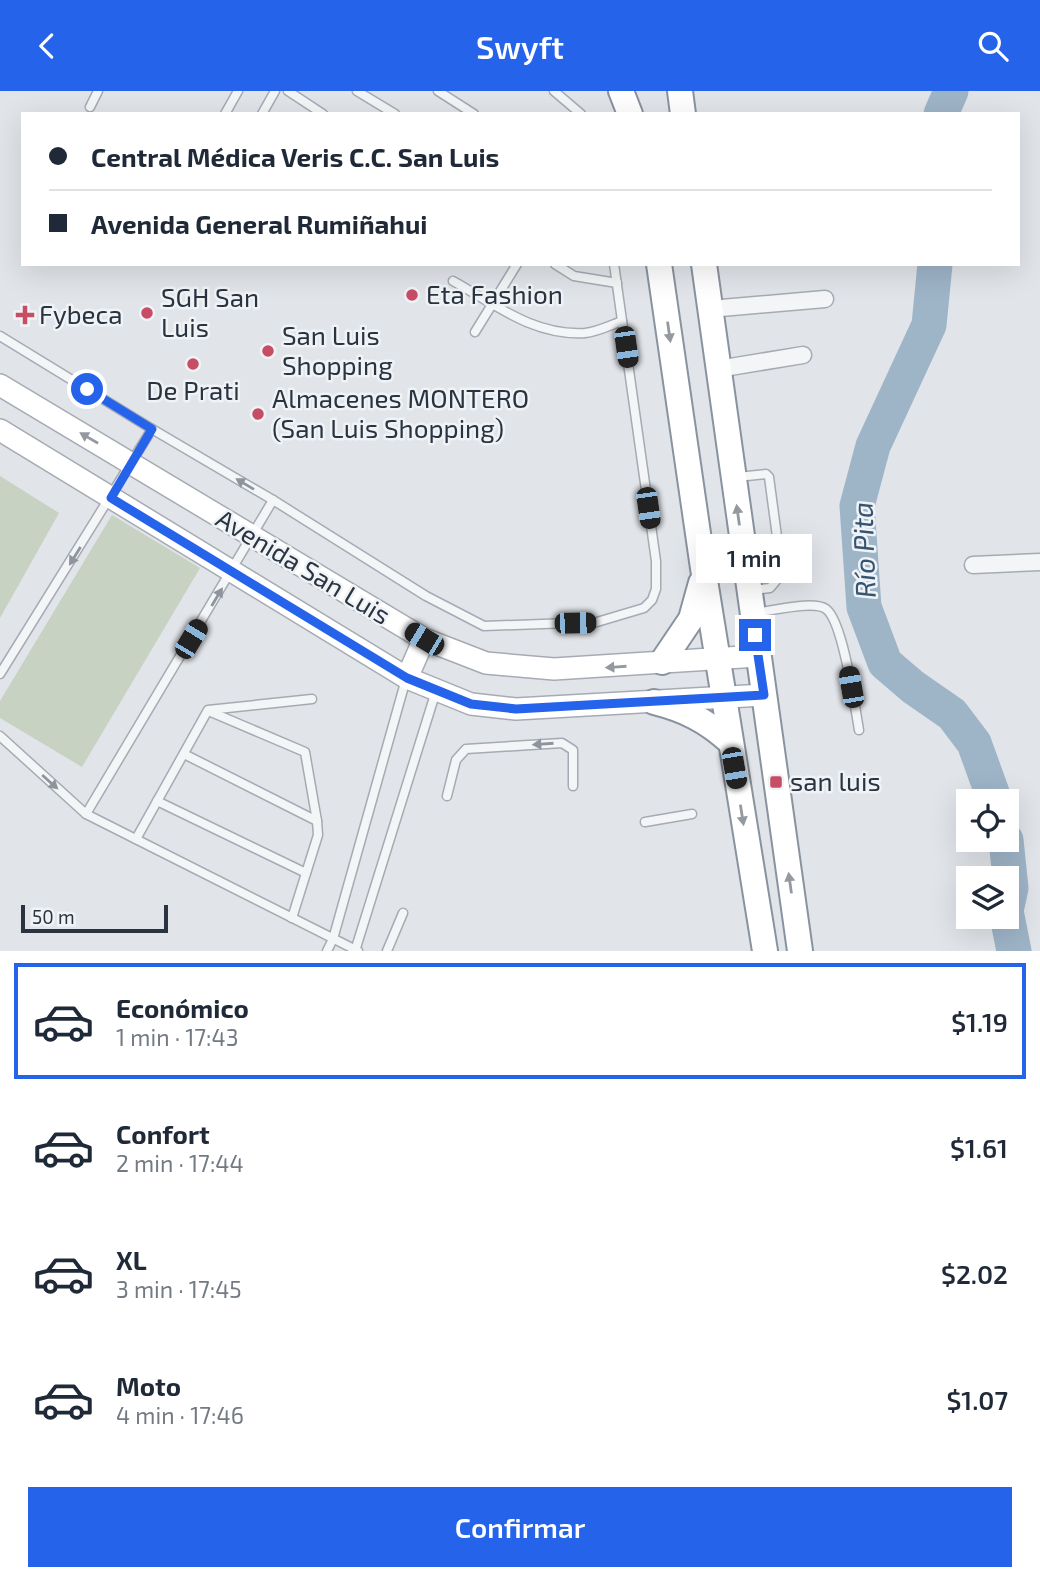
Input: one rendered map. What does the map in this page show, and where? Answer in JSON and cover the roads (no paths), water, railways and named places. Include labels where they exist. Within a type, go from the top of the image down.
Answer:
[{"type":"highway","points":[[621,91],[629,112]]},
{"type":"highway","points":[[680,91],[683,112]]},
{"type":"highway","points":[[659,266],[723,699],[765,951]]},
{"type":"highway","points":[[704,266],[800,951]]},
{"type":"highway","points":[[662,662],[691,619],[703,568]]},
{"type":"highway","points":[[654,702],[682,709],[708,722],[730,742]]},
{"type":"main road","name":"Avenida San Luis","points":[[0,386],[424,639],[486,663],[554,669],[758,656]]},
{"type":"main road","name":"Avenida San Luis","points":[[0,430],[407,678],[471,704],[516,709],[764,695]]},
{"type":"main road","points":[[407,678],[424,639]]},
{"type":"street","points":[[710,309],[825,299]]},
{"type":"street","points":[[718,369],[803,355]]},
{"type":"street","points":[[973,565],[1040,562]]},
{"type":"lane","points":[[90,107],[98,91]]},
{"type":"lane","points":[[226,112],[239,91]]},
{"type":"lane","points":[[263,112],[275,91]]},
{"type":"lane","points":[[288,91],[320,112]]},
{"type":"lane","points":[[357,91],[392,112]]},
{"type":"lane","points":[[438,91],[471,112]]},
{"type":"lane","points":[[554,91],[579,112]]},
{"type":"lane","points":[[475,332],[516,266]]},
{"type":"lane","points":[[558,266],[574,275],[617,283]]},
{"type":"lane","points":[[0,337],[274,500],[426,596],[485,626],[597,622],[643,608],[652,600],[656,589],[656,561],[614,266]]},
{"type":"lane","points":[[453,281],[511,317],[559,331],[588,333],[622,321]]},
{"type":"lane","points":[[0,674],[152,429]]},
{"type":"lane","points":[[733,477],[766,474],[769,477],[782,574],[770,588],[750,602]]},
{"type":"lane","points":[[86,814],[274,500]]},
{"type":"lane","points":[[750,602],[826,608],[834,618],[848,664],[859,730]]},
{"type":"lane","points":[[327,951],[333,939],[407,678]]},
{"type":"lane","points":[[0,736],[86,814],[356,951],[436,691]]},
{"type":"lane","points":[[208,711],[312,699]]},
{"type":"lane","points":[[136,839],[208,711]]},
{"type":"lane","points":[[208,711],[305,752],[318,835],[292,918]]},
{"type":"lane","points":[[447,796],[456,760],[466,749],[562,743],[569,745],[573,750],[573,786]]},
{"type":"lane","points":[[184,754],[317,821]]},
{"type":"lane","points":[[158,801],[306,873]]},
{"type":"lane","points":[[645,822],[692,814]]},
{"type":"lane","points":[[387,951],[403,913]]},
{"type":"waterway","name":"Río Pita","points":[[942,112],[951,91]]},
{"type":"waterway","name":"Río Pita","points":[[935,266],[929,325],[873,446],[857,506],[864,607],[885,663],[913,687],[952,714],[974,743],[991,789]]},
{"type":"waterway","name":"Río Pita","points":[[1007,852],[1009,866]]},
{"type":"waterway","name":"Río Pita","points":[[1010,929],[1014,951]]},
{"type":"place","name":"Eta Fashion","points":[[412,295]]},
{"type":"place","name":"SGH San Luis","points":[[147,313]]},
{"type":"place","name":"Fybeca","points":[[25,315]]},
{"type":"place","name":"San Luis Shopping","points":[[268,351]]},
{"type":"place","name":"De Prati","points":[[193,364]]},
{"type":"place","name":"Almacenes MONTERO (San Luis Shopping)","points":[[258,414]]},
{"type":"place","name":"san luis","points":[[776,782]]}]
